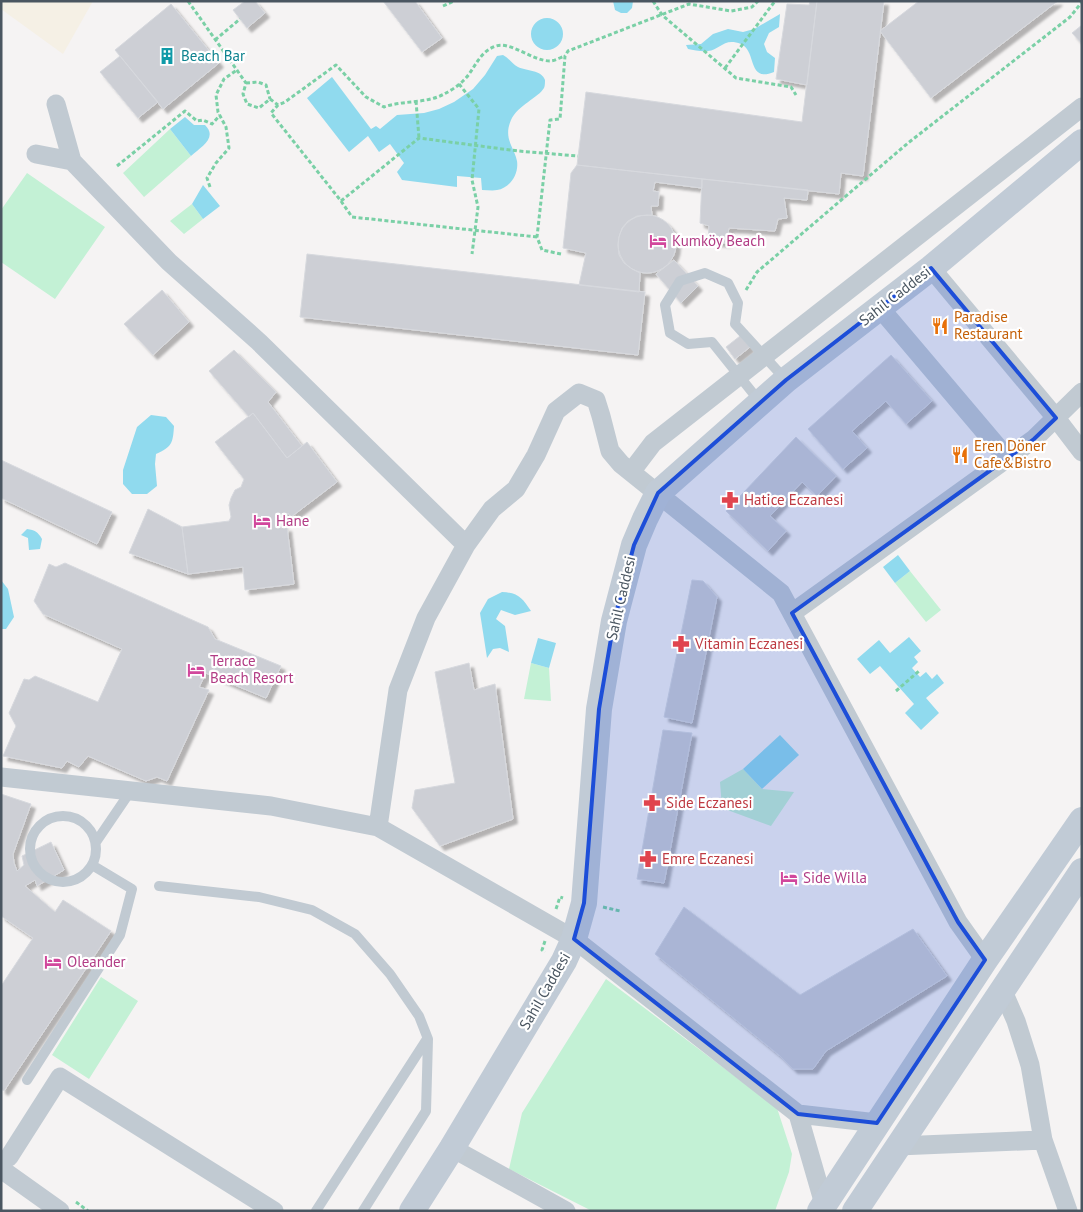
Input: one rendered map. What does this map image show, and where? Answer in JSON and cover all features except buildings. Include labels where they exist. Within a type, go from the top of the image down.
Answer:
[{"type":"main road","name":"Sahil Caddesi","points":[[412,1211],[564,961],[574,939],[584,903],[599,710],[614,621],[634,545],[658,494],[786,380],[931,268],[1082,142]]},
{"type":"main road","points":[[822,1207],[985,960],[1082,820]]},
{"type":"main road","points":[[855,1211],[1082,871]]},
{"type":"main road","points":[[985,960],[1002,989]]},
{"type":"street","points":[[56,104],[72,162],[169,262],[258,342],[466,545]]},
{"type":"street","points":[[631,472],[653,443],[1082,107]]},
{"type":"street","points":[[36,154],[72,162]]},
{"type":"street","points":[[931,268],[1082,452]]},
{"type":"street","points":[[880,308],[1007,458]]},
{"type":"street","points":[[792,613],[1034,439],[1082,392]]},
{"type":"street","points":[[378,828],[398,690],[426,618],[466,545],[492,509],[516,488],[536,455],[556,411],[579,393],[596,400],[602,416],[610,451],[621,464],[781,593],[958,922],[985,960]]},
{"type":"street","points":[[1,777],[271,806],[378,828],[574,939],[798,1114],[877,1123]]},
{"type":"street","points":[[1002,989],[1016,1021],[1030,1065],[1043,1140],[1068,1211]]},
{"type":"street","points":[[60,1211],[5,1163],[60,1077],[274,1211]]},
{"type":"street","points":[[798,1114],[822,1207]]},
{"type":"street","points":[[898,1146],[1043,1140]]},
{"type":"street","points":[[452,1148],[566,1211]]},
{"type":"lane","points":[[760,402],[712,342],[688,344],[670,333],[665,304],[680,281],[706,273],[728,283],[738,303],[735,324],[786,380]]},
{"type":"lane","points":[[96,842],[130,792]]},
{"type":"lane","points":[[57,816],[77,819],[86,825],[96,842],[96,854],[92,865],[85,874],[76,880],[53,881],[42,876],[35,867],[31,856],[30,844],[33,835],[39,826],[57,816]]},
{"type":"lane","points":[[27,1080],[120,935],[132,889],[92,865]]},
{"type":"lane","points":[[159,886],[259,896],[312,910],[355,934],[390,974],[419,1016],[428,1039],[426,1111],[363,1211]]},
{"type":"lane","points":[[316,1211],[428,1039]]},
{"type":"path","points":[[188,1],[246,83],[243,94],[247,104],[260,108],[270,99]]},
{"type":"path","points":[[442,6],[454,1]]},
{"type":"path","points":[[653,1],[662,16],[711,55],[736,78],[791,87],[796,95]]},
{"type":"path","points":[[561,254],[542,250],[537,237],[550,120],[560,118],[565,56],[568,51],[689,4],[731,11],[752,6],[758,1]]},
{"type":"path","points":[[725,68],[775,1]]},
{"type":"path","points":[[738,303],[757,272],[908,143],[1070,17],[1082,2]]},
{"type":"path","points":[[215,40],[240,19]]},
{"type":"path","points":[[537,237],[352,217],[271,113],[336,65],[366,97],[384,106],[395,102],[416,101],[443,95],[463,81],[479,56],[497,45],[508,45],[531,57],[552,61],[565,56]]},
{"type":"path","points":[[210,187],[207,178],[216,163],[229,148],[226,127],[220,115],[216,95],[224,79],[237,70]]},
{"type":"path","points":[[246,83],[258,82],[266,85],[270,99],[278,106]]},
{"type":"path","points":[[459,84],[479,109],[472,180],[478,207],[472,254]]},
{"type":"path","points":[[416,101],[421,138]]},
{"type":"path","points":[[117,166],[185,111],[197,121],[204,120],[212,124],[220,115]]},
{"type":"path","points":[[341,201],[421,138],[482,147],[578,156]]},
{"type":"path","points":[[896,691],[919,671]]},
{"type":"highlighted area","points":[[931,268],[1056,418],[1034,439],[792,613],[958,922],[985,960],[877,1123],[798,1114],[574,939],[584,903],[599,709],[614,621],[634,545],[658,493],[786,380]]},
{"type":"green space","points":[[170,129],[191,156],[144,197],[123,173]]},
{"type":"green space","points":[[27,173],[105,227],[55,299],[1,262],[1,210]]},
{"type":"green space","points":[[192,204],[203,219],[184,234],[170,221]]},
{"type":"green space","points":[[910,571],[941,610],[926,622],[895,583]]},
{"type":"green space","points":[[531,663],[549,668],[551,701],[524,699]]},
{"type":"green space","points":[[743,769],[762,789],[794,792],[771,826],[722,808],[720,782]]},
{"type":"green space","points":[[101,977],[138,1001],[89,1079],[52,1055]]},
{"type":"green space","points":[[606,979],[777,1108],[792,1154],[789,1172],[775,1211],[592,1211],[509,1169],[522,1113]]},
{"type":"sand","points":[[1,1],[93,1],[63,54],[1,9]]},
{"type":"water","points":[[613,1],[633,1],[632,8],[627,13],[621,13],[615,10]]},
{"type":"water","points":[[780,14],[779,27],[769,33],[764,44],[767,52],[775,58],[774,72],[765,74],[756,70],[746,48],[735,42],[726,43],[706,51],[688,49],[686,45],[701,44],[713,34],[728,29],[743,32],[754,29]]},
{"type":"water","points":[[547,18],[553,19],[558,23],[562,28],[562,40],[558,45],[553,49],[547,50],[541,49],[536,45],[532,40],[531,34],[532,28],[536,23],[541,19]]},
{"type":"water","points":[[503,55],[518,67],[541,74],[545,83],[541,92],[518,110],[511,120],[508,132],[516,156],[517,171],[513,180],[502,189],[482,190],[481,178],[457,176],[457,187],[402,180],[397,172],[404,163],[390,144],[379,152],[368,136],[349,152],[307,98],[332,77],[371,129],[376,126],[380,129],[397,115],[424,113],[454,102],[473,89],[497,56]]},
{"type":"water","points":[[185,117],[194,125],[205,125],[210,134],[207,142],[191,156],[170,129]]},
{"type":"water","points":[[203,185],[220,206],[203,219],[192,204]]},
{"type":"water","points":[[151,415],[166,417],[174,426],[173,437],[168,447],[156,454],[157,486],[147,494],[132,494],[123,484],[123,470],[137,427]]},
{"type":"water","points":[[27,529],[36,532],[41,537],[40,549],[29,550],[28,538],[21,535]]},
{"type":"water","points":[[898,555],[910,571],[895,583],[883,567]]},
{"type":"water","points":[[1,580],[8,589],[14,617],[6,629],[1,629]]},
{"type":"water","points":[[502,592],[520,597],[531,611],[515,615],[501,610],[496,619],[505,626],[509,652],[500,648],[493,649],[487,658],[480,613],[488,599]]},
{"type":"water","points":[[909,637],[921,651],[914,657],[918,662],[912,668],[920,677],[926,672],[932,679],[937,674],[944,683],[926,698],[939,713],[921,730],[905,713],[914,704],[880,666],[870,674],[857,659],[879,640],[890,653]]},
{"type":"water","points":[[538,638],[556,643],[549,668],[531,663]]},
{"type":"water","points":[[780,735],[799,755],[762,789],[743,769]]},
{"type":"place","name":"Beach Bar","points":[[167,56]]},
{"type":"place","name":"Kumköy Beach","points":[[658,241]]},
{"type":"place","name":"Paradise Restaurant","points":[[940,326]]},
{"type":"place","name":"Eren Döner Cafe&Bistro","points":[[960,455]]},
{"type":"place","name":"Hatice Eczanesi","points":[[730,500]]},
{"type":"place","name":"Hane","points":[[262,521]]},
{"type":"place","name":"Vitamin Eczanesi","points":[[681,644]]},
{"type":"place","name":"Terrace Beach Resort","points":[[196,670]]},
{"type":"place","name":"Side Eczanesi","points":[[652,803]]},
{"type":"place","name":"Emre Eczanesi","points":[[648,859]]},
{"type":"place","name":"Side Willa","points":[[789,878]]},
{"type":"place","name":"Oleander","points":[[53,962]]}]
